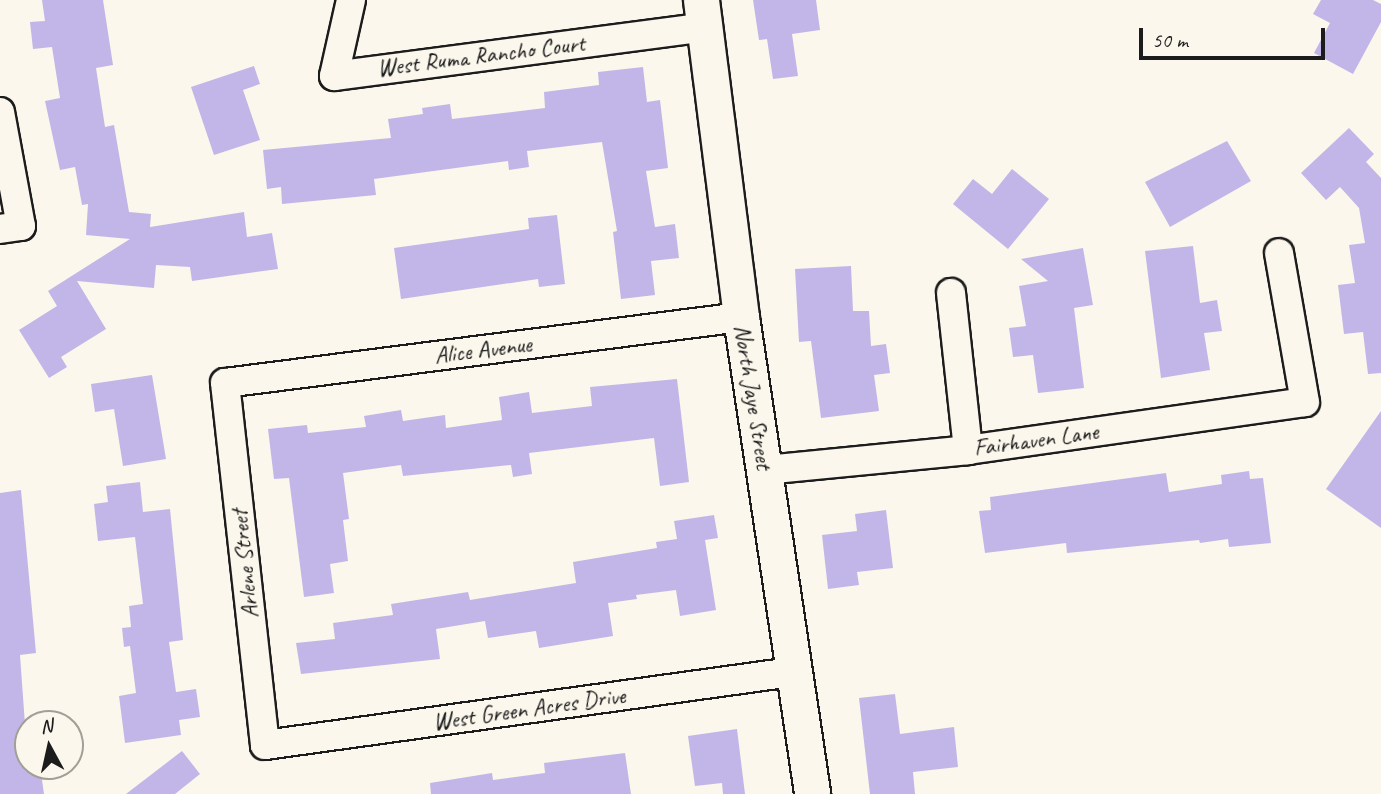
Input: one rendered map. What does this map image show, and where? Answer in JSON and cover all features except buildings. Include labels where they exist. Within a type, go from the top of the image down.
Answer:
[{"type":"street","name":"West Ruma Rancho Court","points":[[351,0],[334,76],[702,13]]},
{"type":"street","name":"North Jaye Street","points":[[702,13],[741,317],[812,794]]},
{"type":"street","points":[[0,112],[10,228]]},
{"type":"street","name":"Fairhaven Lane","points":[[765,470],[968,450],[1305,402],[1279,253]]},
{"type":"street","points":[[951,293],[968,450]]},
{"type":"street","name":"Alice Avenue","points":[[225,383],[741,317]]},
{"type":"street","name":"Arlene Street","points":[[225,383],[265,745]]},
{"type":"street","name":"West Green Acres Drive","points":[[265,745],[792,672]]}]
